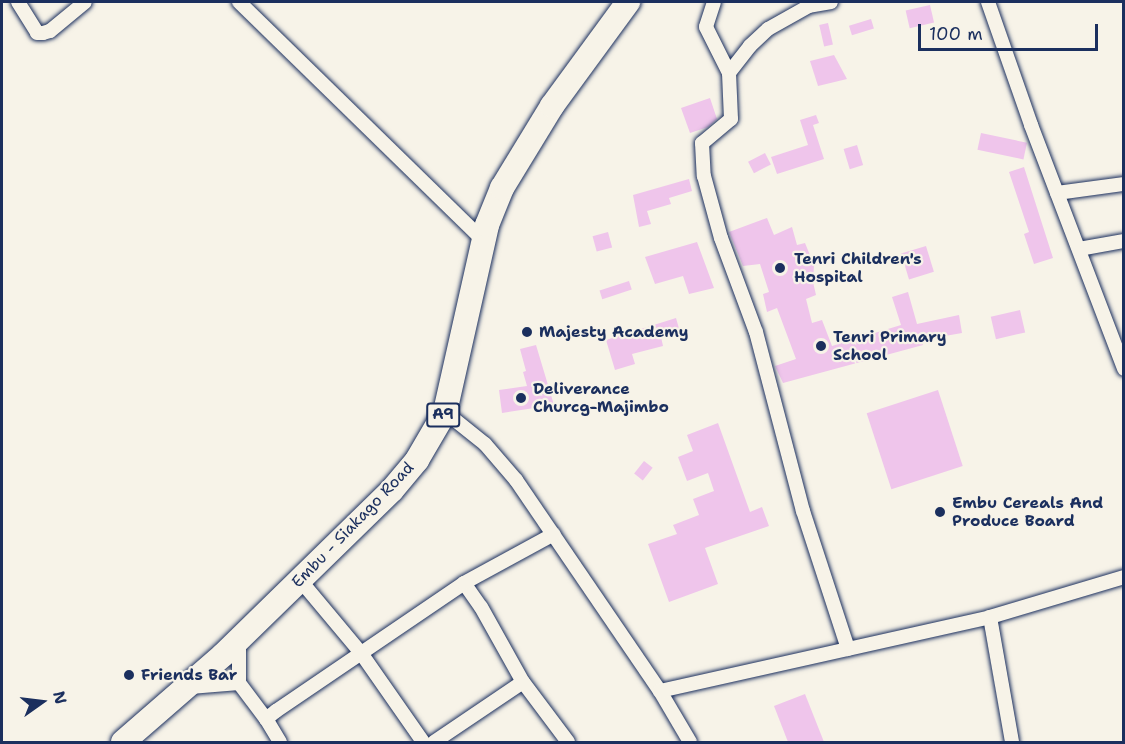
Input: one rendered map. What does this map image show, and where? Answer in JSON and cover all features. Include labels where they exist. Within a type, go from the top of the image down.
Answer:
[{"type":"highway","name":"Embu - Siakago Road","points":[[123,742],[189,687],[392,490],[417,460],[445,412],[483,240],[502,188],[552,106],[628,2]]},
{"type":"street","points":[[18,2],[37,33],[50,31],[85,2]]},
{"type":"street","points":[[238,2],[483,240]]},
{"type":"street","points":[[714,2],[706,27],[729,73],[731,119],[702,143],[704,176],[721,238],[756,332],[803,511],[848,649]]},
{"type":"street","points":[[729,73],[750,46],[768,29],[808,4],[831,2]]},
{"type":"street","points":[[988,2],[1057,194],[1124,369]]},
{"type":"street","points":[[1057,194],[1124,184]]},
{"type":"street","points":[[1078,249],[1124,242]]},
{"type":"street","points":[[445,412],[485,444],[516,480],[660,691],[690,742]]},
{"type":"street","points":[[266,719],[464,583],[554,534]]},
{"type":"street","points":[[660,691],[990,617],[1124,578]]},
{"type":"street","points":[[300,580],[361,653],[423,742]]},
{"type":"street","points":[[464,583],[481,607],[523,682],[568,742]]},
{"type":"street","points":[[990,617],[1012,742]]},
{"type":"street","points":[[239,639],[238,683],[266,719],[280,742]]},
{"type":"street","points":[[434,742],[523,682]]},
{"type":"street","points":[[189,687],[238,683]]},
{"type":"building","points":[[930,5],[934,23],[910,28],[906,11]]},
{"type":"building","points":[[871,19],[874,29],[852,35],[849,26]]},
{"type":"building","points":[[828,23],[833,44],[824,46],[819,25]]},
{"type":"building","points":[[834,55],[847,79],[818,86],[810,61]]},
{"type":"building","points":[[710,98],[717,119],[708,127],[690,133],[681,108]]},
{"type":"building","points":[[816,115],[819,123],[813,125],[824,159],[777,174],[771,157],[808,145],[800,120]]},
{"type":"building","points":[[981,133],[1027,143],[1023,159],[977,150]]},
{"type":"building","points":[[857,145],[863,165],[850,169],[844,149]]},
{"type":"building","points":[[765,153],[771,165],[754,173],[748,162]]},
{"type":"building","points":[[1024,167],[1053,258],[1034,264],[1024,234],[1029,232],[1009,172]]},
{"type":"building","points":[[689,179],[692,191],[669,198],[671,204],[647,211],[651,224],[639,227],[633,195]]},
{"type":"building","points":[[767,218],[774,235],[792,227],[797,245],[805,243],[814,265],[813,282],[816,295],[806,299],[812,323],[822,320],[832,346],[901,325],[892,297],[908,292],[917,324],[959,315],[962,333],[922,340],[923,345],[783,383],[775,366],[796,359],[777,308],[767,312],[763,294],[769,292],[760,264],[743,266],[729,232]]},
{"type":"building","points":[[608,232],[612,247],[597,252],[593,236]]},
{"type":"building","points":[[697,242],[714,288],[689,294],[683,276],[655,284],[645,257]]},
{"type":"building","points":[[926,246],[934,272],[909,279],[901,254]]},
{"type":"building","points":[[629,281],[632,290],[602,299],[600,291]]},
{"type":"building","points":[[1020,310],[1025,332],[996,339],[991,317]]},
{"type":"building","points":[[676,318],[680,332],[661,337],[663,346],[632,354],[635,364],[615,370],[606,340]]},
{"type":"building","points":[[536,345],[554,405],[502,413],[499,390],[527,386],[523,372],[526,371],[520,349]]},
{"type":"building","points":[[938,390],[963,466],[891,489],[867,413]]},
{"type":"building","points":[[718,423],[750,512],[762,507],[769,526],[705,548],[718,584],[669,602],[648,544],[677,534],[673,525],[699,515],[693,499],[714,491],[708,473],[687,481],[678,457],[693,451],[687,435]]},
{"type":"building","points":[[644,461],[653,468],[643,480],[634,474]]},
{"type":"building","points":[[805,694],[824,742],[788,742],[774,706]]},
{"type":"place","name":"Tenri Children's Hospital","points":[[780,268]]},
{"type":"place","name":"Majesty Academy","points":[[527,332]]},
{"type":"place","name":"Tenri Primary School","points":[[821,346]]},
{"type":"place","name":"Deliverance Churcg-Majimbo","points":[[521,398]]},
{"type":"place","name":"Embu Cereals And Produce Board","points":[[940,512]]},
{"type":"place","name":"Friends Bar","points":[[129,675]]}]
